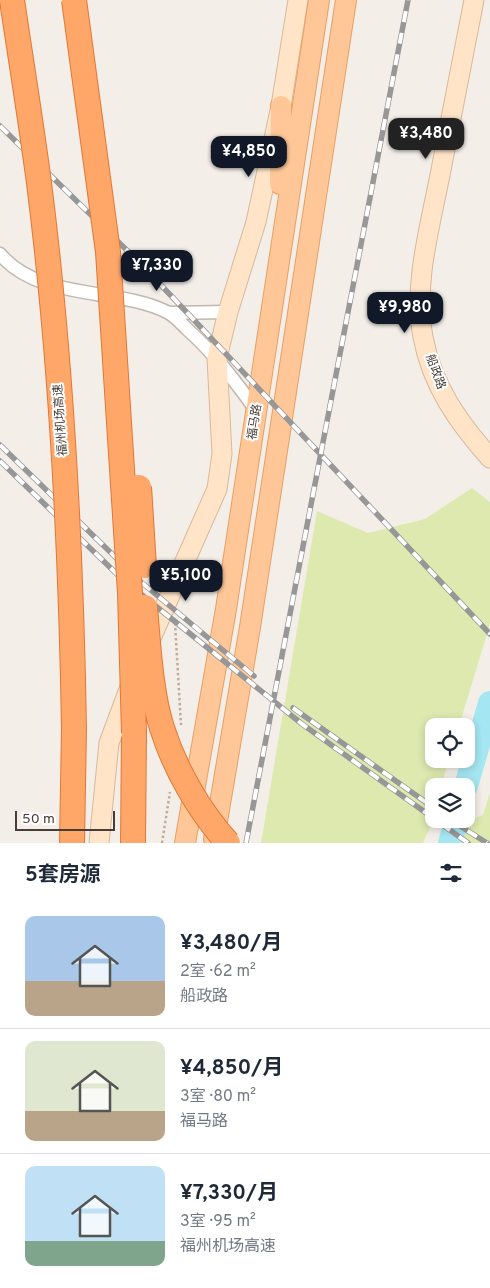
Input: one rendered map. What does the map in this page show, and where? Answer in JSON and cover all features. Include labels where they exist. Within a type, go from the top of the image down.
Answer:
[{"type":"highway","name":"福州机场高速","points":[[12,0],[39,183],[57,362],[72,594],[74,729],[72,843]]},
{"type":"highway","points":[[74,0],[108,252],[132,406],[143,530],[145,609],[151,666],[161,727],[182,779],[228,843]]},
{"type":"highway","points":[[108,252],[130,593],[134,733],[133,843]]},
{"type":"main road","name":"福马路","points":[[185,843],[210,708],[319,0]]},
{"type":"main road","name":"福马路","points":[[213,843],[250,627],[346,0]]},
{"type":"main road","points":[[280,258],[281,106]]},
{"type":"street","points":[[99,843],[109,743],[122,702],[217,489],[222,454],[217,358],[228,312],[256,222],[281,106],[298,0]]},
{"type":"street","name":"船政路","points":[[474,0],[438,183],[422,282],[421,319],[424,339],[434,376],[443,396],[455,415],[490,458]]},
{"type":"street","points":[[0,254],[24,272],[54,286],[145,302],[169,313],[217,358],[256,410]]},
{"type":"street","points":[[169,313],[228,312]]},
{"type":"green space","points":[[472,488],[490,502],[490,624],[461,718],[425,718],[425,768],[446,768],[444,778],[425,778],[425,828],[430,828],[423,843],[261,843],[317,511],[368,533],[425,519]]},
{"type":"green space","points":[[490,793],[490,843],[461,843],[466,828],[475,828],[475,818],[483,815]]},
{"type":"waterway","points":[[468,778],[490,703]]},
{"type":"waterway","points":[[450,843],[454,828]]},
{"type":"railway","points":[[246,843],[408,0]]},
{"type":"railway","points":[[0,126],[143,266],[490,634]]},
{"type":"railway","points":[[0,445],[141,582],[254,676]]},
{"type":"railway","points":[[0,461],[121,578],[302,724],[468,843]]},
{"type":"railway","points":[[293,708],[425,802]]},
{"type":"railway","points":[[463,828],[487,843]]}]
